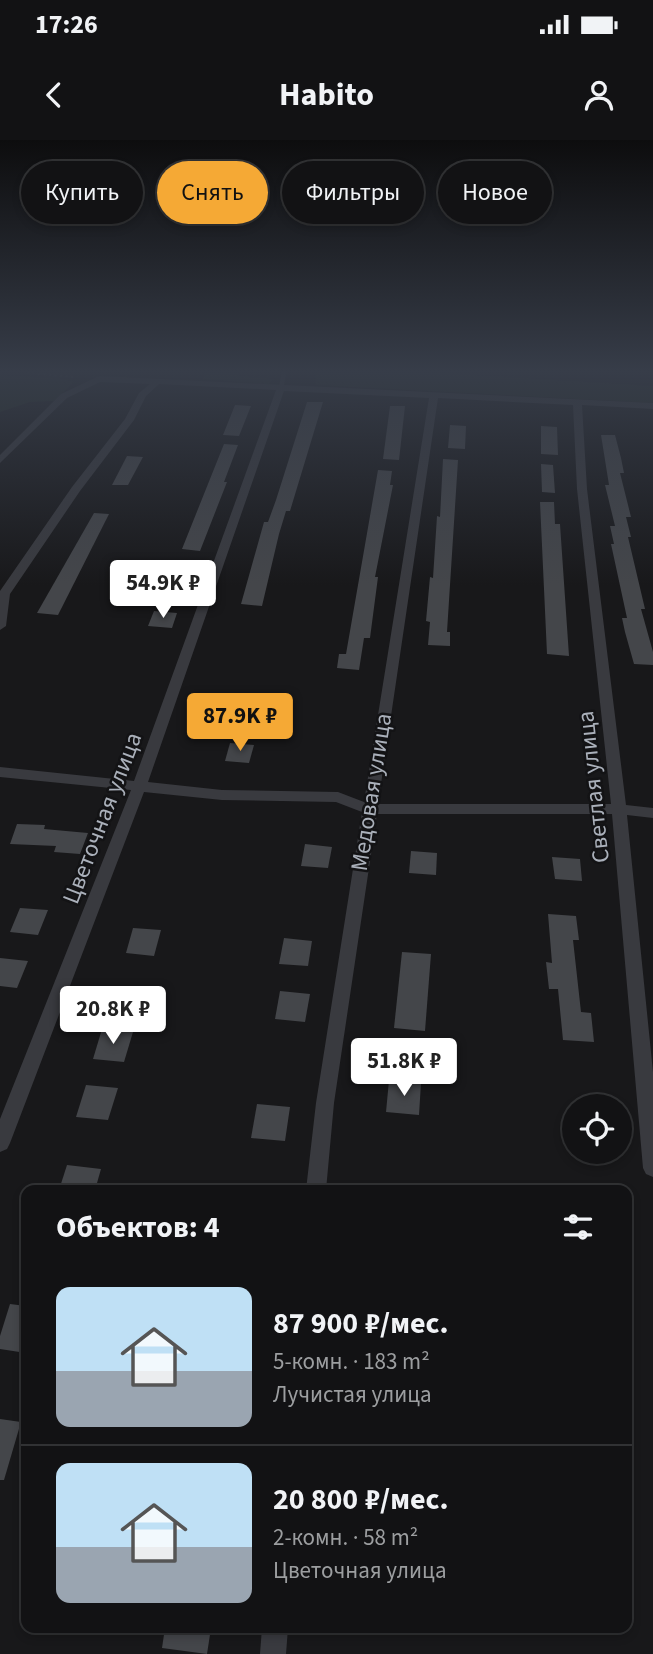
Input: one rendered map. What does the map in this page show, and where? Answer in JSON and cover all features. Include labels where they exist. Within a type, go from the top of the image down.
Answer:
[{"type":"street","points":[[0,460],[16,444]]},
{"type":"street","points":[[0,626],[4,594],[76,489],[111,444]]},
{"type":"street","name":"Цветочная улица","points":[[0,1143],[139,788],[262,444]]},
{"type":"street","name":"Медовая улица","points":[[316,1185],[324,1103],[425,444]]},
{"type":"street","name":"Светлая улица","points":[[579,444],[582,489],[620,809],[653,1168]]},
{"type":"street","points":[[0,772],[222,795],[338,797],[368,809],[620,809],[653,813]]},
{"type":"street","points":[[273,1654],[275,1633]]},
{"type":"building","points":[[224,444],[238,445],[224,482],[227,482],[200,551],[182,549]]},
{"type":"building","points":[[294,444],[310,444],[290,511],[286,511],[279,534],[262,606],[241,604],[264,522],[268,522]]},
{"type":"building","points":[[385,444],[401,444],[399,460],[383,459]]},
{"type":"building","points":[[448,444],[465,444],[465,449],[448,448]]},
{"type":"building","points":[[541,444],[558,444],[558,455],[541,454]]},
{"type":"building","points":[[602,444],[617,444],[624,473],[620,473],[631,517],[626,517],[631,537],[628,537],[645,609],[641,609],[653,652],[653,665],[634,664],[625,632],[622,618],[627,618],[611,544],[614,544],[610,526],[615,526],[605,485],[609,485]]},
{"type":"building","points":[[127,456],[143,457],[128,485],[112,485]]},
{"type":"building","points":[[443,459],[458,460],[447,632],[450,632],[450,646],[428,645],[430,622],[426,621],[430,577],[433,578],[437,516],[440,517]]},
{"type":"building","points":[[541,464],[553,465],[555,493],[542,492]]},
{"type":"building","points":[[378,470],[392,471],[390,485],[393,485],[375,577],[378,577],[370,638],[364,638],[359,670],[337,668],[339,654],[346,654]]},
{"type":"building","points":[[540,502],[554,502],[555,524],[560,524],[569,656],[547,654]]},
{"type":"building","points":[[94,513],[109,514],[58,615],[37,613]]},
{"type":"building","points":[[154,611],[177,613],[172,628],[148,626]]},
{"type":"building","points":[[230,743],[254,745],[249,763],[225,761]]},
{"type":"building","points":[[17,824],[45,825],[44,829],[88,833],[80,854],[54,852],[56,846],[10,844]]},
{"type":"building","points":[[305,844],[332,847],[328,868],[301,866]]},
{"type":"building","points":[[411,851],[437,853],[436,875],[409,873]]},
{"type":"building","points":[[552,857],[580,859],[582,881],[555,879]]},
{"type":"building","points":[[20,908],[48,910],[38,935],[10,932]]},
{"type":"building","points":[[548,914],[576,916],[579,940],[573,940],[581,1012],[591,1013],[594,1042],[563,1040],[558,989],[549,989],[546,962],[552,963]]},
{"type":"building","points":[[133,928],[161,930],[154,956],[126,953]]},
{"type":"building","points":[[284,938],[312,941],[308,966],[279,964]]},
{"type":"building","points":[[402,952],[431,954],[425,1031],[394,1028]]},
{"type":"building","points":[[0,958],[28,961],[17,988],[0,986]]},
{"type":"building","points":[[280,991],[310,994],[305,1022],[275,1019]]},
{"type":"building","points":[[102,1029],[133,1032],[124,1062],[93,1059]]},
{"type":"building","points":[[389,1080],[421,1083],[419,1115],[386,1112]]},
{"type":"building","points":[[86,1085],[118,1088],[108,1120],[76,1117]]},
{"type":"building","points":[[257,1104],[290,1107],[285,1141],[251,1138]]},
{"type":"building","points":[[67,1165],[101,1169],[96,1185],[61,1185]]},
{"type":"building","points":[[10,1304],[21,1305],[21,1352],[0,1349],[0,1336]]},
{"type":"building","points":[[0,1419],[21,1422],[4,1480],[0,1480]]},
{"type":"building","points":[[164,1633],[210,1633],[207,1654],[162,1648]]}]
